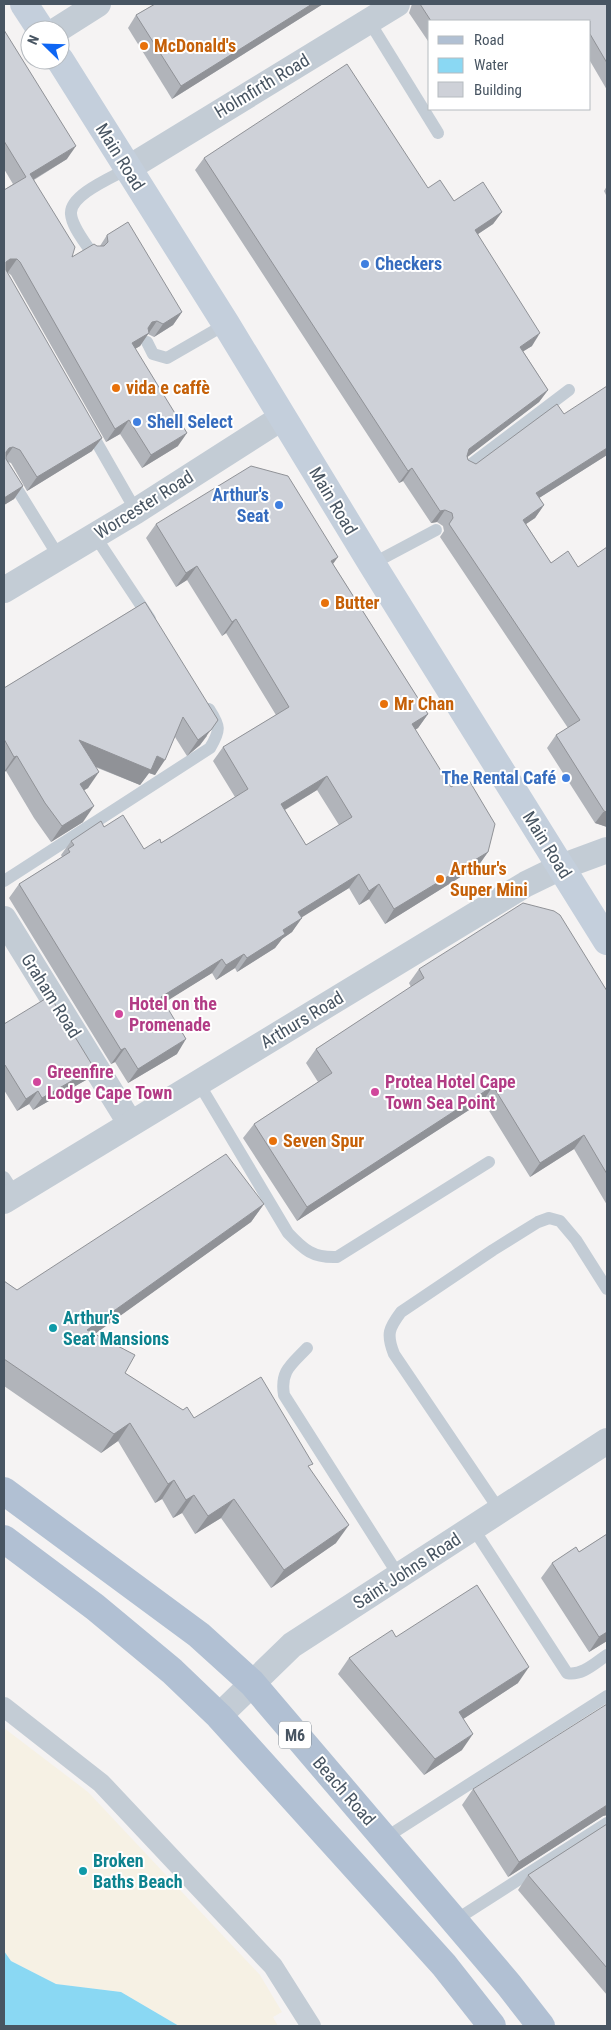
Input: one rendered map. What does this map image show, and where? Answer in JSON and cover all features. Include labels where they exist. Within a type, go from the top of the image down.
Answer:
[{"type":"main road","points":[[24,4],[34,20]]},
{"type":"main road","name":"Main Road","points":[[66,70],[226,324],[372,564],[607,941]]},
{"type":"main road","name":"Beach Road","points":[[4,1491],[199,1635],[252,1683],[385,1838],[541,2026]]},
{"type":"main road","name":"M6","points":[[4,1539],[109,1618],[172,1671],[219,1716],[444,1965],[492,2026]]},
{"type":"street","points":[[70,22],[98,4]]},
{"type":"street","name":"Holmfirth Road","points":[[127,169],[397,4]]},
{"type":"street","name":"Worcester Road","points":[[4,590],[136,511],[283,417]]},
{"type":"street","name":"Arthurs Road","points":[[8,1191],[130,1123],[526,884],[561,867],[607,850]]},
{"type":"street","name":"Graham Road","points":[[4,919],[130,1123]]},
{"type":"street","name":"Saint Johns Road","points":[[219,1716],[292,1645],[607,1441]]},
{"type":"street","points":[[4,1706],[101,1783],[273,1966],[311,2026]]},
{"type":"lane","points":[[369,21],[438,133]]},
{"type":"lane","points":[[91,252],[70,214],[73,206],[84,193],[127,169]]},
{"type":"lane","points":[[147,342],[153,354],[167,358],[226,324]]},
{"type":"lane","points":[[466,468],[569,390]]},
{"type":"lane","points":[[82,417],[136,511]]},
{"type":"lane","points":[[4,468],[59,557]]},
{"type":"lane","points":[[372,564],[436,530]]},
{"type":"lane","points":[[95,536],[159,632]]},
{"type":"lane","points":[[4,881],[210,748],[218,736],[218,723],[202,696]]},
{"type":"lane","points":[[198,1082],[288,1233],[302,1248],[321,1258],[337,1256],[489,1162]]},
{"type":"lane","points":[[500,1510],[394,1354],[388,1340],[391,1325],[409,1307],[538,1222],[549,1218],[560,1221],[576,1240],[607,1289]]},
{"type":"lane","points":[[306,1348],[285,1371],[282,1385],[284,1395],[400,1576]]},
{"type":"lane","points":[[473,1528],[567,1673],[581,1672],[607,1655]]},
{"type":"lane","points":[[385,1838],[607,1696]]},
{"type":"lane","points":[[454,1921],[607,1823]]},
{"type":"sand","name":"Broken Baths Beach","points":[[4,1728],[88,1792],[260,1975],[282,2012],[273,2017],[278,2026],[179,2026],[121,1992],[56,1984],[11,1961],[4,1951]]},
{"type":"water","points":[[4,1951],[11,1961],[56,1984],[121,1992],[179,2026],[4,2026]]},
{"type":"building","points":[[155,4],[312,4],[181,86],[136,15]]},
{"type":"building","points":[[420,4],[607,4],[607,63],[591,36],[591,20],[430,20]]},
{"type":"building","points":[[4,30],[20,56],[20,70],[29,70],[76,146],[30,174],[75,247],[72,257],[94,244],[104,246],[108,242],[107,235],[128,222],[182,312],[163,324],[157,321],[152,322],[148,328],[149,333],[132,343],[187,433],[151,455],[129,420],[115,429],[20,262],[17,259],[10,259],[6,262],[6,270],[102,438],[37,477],[20,450],[13,447],[9,448],[6,452],[6,459],[23,486],[4,498],[4,190],[26,177],[4,141]]},
{"type":"building","points":[[347,64],[428,188],[440,180],[454,201],[483,182],[502,212],[475,230],[540,333],[520,347],[548,390],[469,449],[468,460],[476,464],[557,404],[564,414],[607,386],[607,448],[536,493],[544,505],[523,520],[551,563],[568,551],[578,567],[607,547],[607,812],[604,811],[556,735],[580,720],[449,524],[453,518],[452,513],[445,510],[440,511],[412,468],[408,471],[204,158]]},
{"type":"building","points":[[251,466],[288,476],[338,557],[331,561],[428,714],[412,724],[451,787],[467,777],[495,824],[488,852],[394,909],[379,884],[369,891],[359,874],[298,912],[302,918],[283,930],[285,934],[247,958],[244,954],[226,965],[222,959],[161,997],[186,1039],[138,1069],[125,1048],[121,1050],[19,884],[70,852],[68,849],[74,845],[71,841],[101,821],[104,827],[123,815],[144,849],[160,839],[161,843],[248,789],[223,747],[289,707],[236,619],[232,622],[197,566],[186,573],[156,524]],"holes":[[[327,776],[352,817],[306,845],[281,804]]]},
{"type":"building","points":[[145,602],[218,720],[211,730],[198,740],[183,717],[165,760],[157,756],[151,770],[79,740],[99,772],[80,784],[94,806],[62,826],[45,803],[17,756],[14,757],[4,739],[4,688]]},
{"type":"building","points":[[523,903],[554,911],[560,915],[607,991],[607,1174],[584,1135],[540,1163],[493,1086],[307,1207],[254,1124],[332,1073],[316,1049],[424,978],[419,969]]},
{"type":"building","points":[[50,996],[94,1068],[42,1098],[38,1091],[26,1099],[4,1066],[4,1024]]},
{"type":"building","points":[[226,1154],[264,1204],[87,1330],[135,1355],[125,1373],[183,1410],[187,1407],[194,1418],[261,1377],[313,1464],[308,1466],[349,1525],[284,1570],[234,1499],[208,1516],[194,1495],[186,1500],[174,1480],[168,1484],[130,1423],[114,1434],[4,1359],[4,1281],[17,1290]]},
{"type":"building","points":[[607,1534],[607,1632],[599,1637],[552,1563],[576,1547],[579,1552]]},
{"type":"building","points":[[477,1585],[529,1667],[459,1712],[473,1734],[435,1759],[349,1658],[392,1630],[396,1637]]},
{"type":"building","points":[[607,1704],[607,1805],[519,1862],[473,1789]]},
{"type":"building","points":[[607,1824],[607,1968],[528,1875]]},
{"type":"place","name":"McDonald's","points":[[144,46]]},
{"type":"place","name":"Checkers","points":[[365,264]]},
{"type":"place","name":"vida e caffè","points":[[116,388]]},
{"type":"place","name":"Shell Select","points":[[137,422]]},
{"type":"place","name":"Arthur's Seat","points":[[279,505]]},
{"type":"place","name":"Butter","points":[[325,603]]},
{"type":"place","name":"Mr Chan","points":[[384,704]]},
{"type":"place","name":"The Rental Café","points":[[566,778]]},
{"type":"place","name":"Arthur's Super Mini","points":[[440,879]]},
{"type":"place","name":"Hotel on the Promenade","points":[[119,1014]]},
{"type":"place","name":"Greenfire Lodge Cape Town","points":[[37,1082]]},
{"type":"place","name":"Protea Hotel Cape Town Sea Point","points":[[375,1092]]},
{"type":"place","name":"Seven Spur","points":[[273,1141]]},
{"type":"place","name":"Arthur's Seat Mansions","points":[[53,1328]]},
{"type":"place","name":"Broken Baths Beach","points":[[83,1871]]}]
